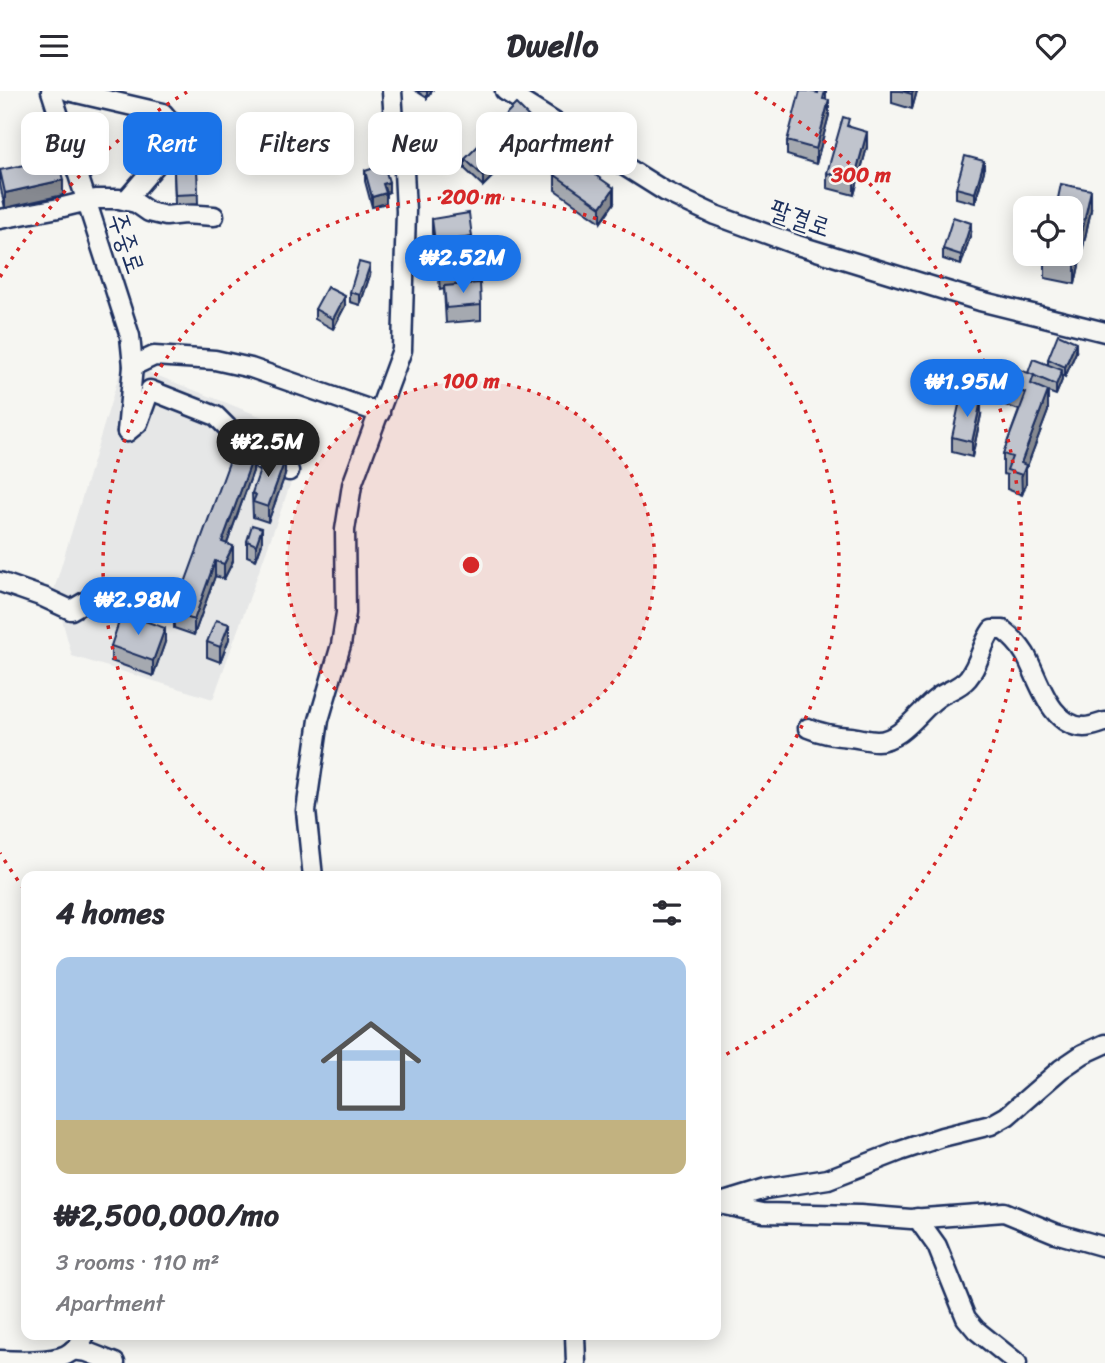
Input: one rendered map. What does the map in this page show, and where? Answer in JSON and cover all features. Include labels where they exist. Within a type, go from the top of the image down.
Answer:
[{"type":"street","name":"주중로","points":[[51,91],[130,336],[133,366],[127,432],[138,423],[150,390],[216,416],[232,432],[267,445],[262,461],[289,471]]},
{"type":"street","points":[[68,91],[163,113],[175,127],[174,144],[126,200]]},
{"type":"street","points":[[312,871],[306,811],[319,720],[341,645],[346,613],[347,519],[352,485],[402,350],[406,211],[404,170],[394,122],[392,91]]},
{"type":"street","name":"팔결로","points":[[505,91],[666,192],[715,215],[797,246],[980,301],[1105,333]]},
{"type":"street","name":"주중로","points":[[0,219],[96,199],[126,200],[149,212],[166,216],[184,213],[214,216]]},
{"type":"street","points":[[133,366],[154,356],[215,360],[251,368],[380,412]]},
{"type":"street","points":[[0,582],[71,610],[95,596]]},
{"type":"street","points":[[808,728],[835,736],[880,741],[892,736],[906,727],[923,708],[940,695],[956,689],[968,678],[975,669],[984,642],[992,630],[1003,629],[1024,653],[1055,711],[1065,720],[1085,727],[1105,722]]},
{"type":"street","points":[[721,1202],[766,1189],[828,1179],[942,1137],[991,1125],[1007,1116],[1061,1069],[1083,1054],[1105,1044]]},
{"type":"street","points":[[721,1205],[763,1213],[917,1218],[1004,1212],[1055,1233],[1105,1247]]},
{"type":"street","points":[[917,1218],[937,1246],[966,1318],[976,1330],[1017,1363]]},
{"type":"street","points":[[11,1361],[66,1355],[83,1340]]},
{"type":"street","points":[[575,1340],[576,1363]]},
{"type":"street","points":[[73,1350],[88,1352],[115,1363]]},
{"type":"shaded area","points":[[123,362],[308,435],[213,699],[72,656],[54,590]]},
{"type":"building","points":[[800,91],[825,91],[823,99],[829,100],[816,149],[787,141]]},
{"type":"building","points":[[516,104],[524,112],[508,112]]},
{"type":"building","points":[[843,117],[849,119],[847,126],[867,132],[854,180],[827,173]]},
{"type":"building","points":[[476,148],[476,169],[465,159]]},
{"type":"building","points":[[965,156],[984,161],[975,193],[956,188]]},
{"type":"building","points":[[21,166],[21,175],[62,175],[63,180],[5,193],[0,170]]},
{"type":"building","points":[[368,170],[368,175],[387,175],[389,182],[383,184],[386,193],[372,197],[365,171]]},
{"type":"building","points":[[174,175],[197,175],[198,194],[175,195]]},
{"type":"building","points":[[555,175],[595,175],[614,188],[601,207]]},
{"type":"building","points":[[1061,184],[1091,190],[1083,227],[1083,196],[1058,196]]},
{"type":"building","points":[[469,213],[472,237],[435,242],[432,219]]},
{"type":"building","points":[[953,217],[971,223],[961,255],[943,249]]},
{"type":"building","points":[[474,248],[477,270],[440,275],[438,253]]},
{"type":"building","points":[[359,262],[370,265],[360,295],[350,292]]},
{"type":"building","points":[[480,283],[481,305],[446,308],[444,286]]},
{"type":"building","points":[[327,287],[345,296],[333,319],[315,309]]},
{"type":"building","points":[[1058,334],[1076,342],[1065,367],[1048,359]]},
{"type":"building","points":[[1033,359],[1062,370],[1056,385],[1028,373]]},
{"type":"building","points":[[1009,366],[1034,375],[1031,384],[1048,391],[1021,463],[1026,465],[1022,475],[1007,470],[1012,457],[1003,454],[1026,393],[1002,384]]},
{"type":"building","points":[[961,396],[981,401],[972,442],[952,437]]},
{"type":"building","points":[[234,449],[253,457],[222,542],[233,546],[224,564],[215,561],[194,620],[174,613]]},
{"type":"building","points":[[266,453],[285,460],[268,507],[253,502],[256,495],[252,493]]},
{"type":"building","points":[[252,525],[262,528],[256,545],[247,541]]},
{"type":"building","points":[[122,613],[165,628],[153,661],[111,646]]},
{"type":"building","points":[[216,620],[229,624],[220,647],[207,642]]}]
